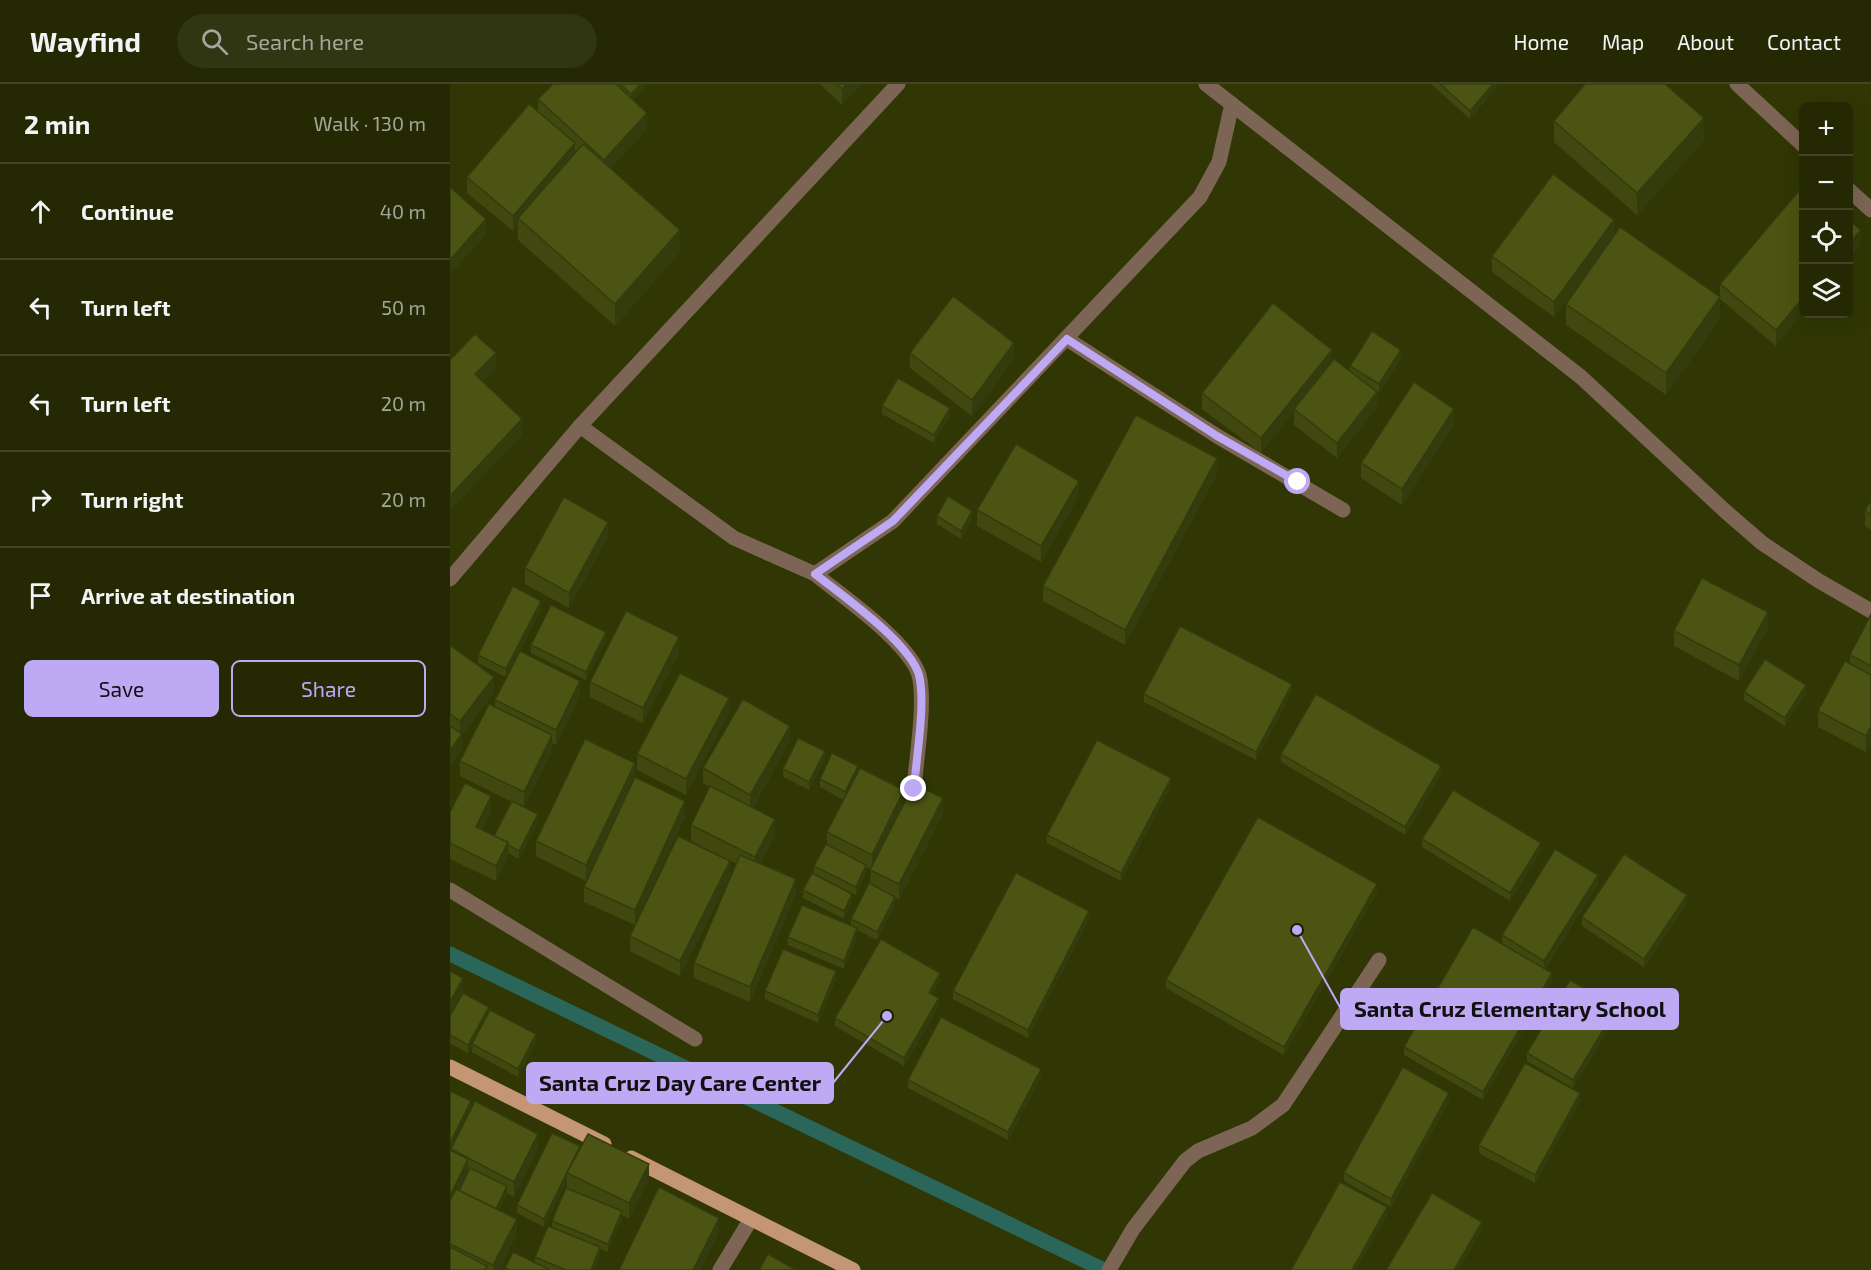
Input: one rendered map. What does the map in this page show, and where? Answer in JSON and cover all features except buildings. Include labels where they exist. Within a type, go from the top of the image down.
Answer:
[{"type":"main road","points":[[450,1067],[853,1270]]},
{"type":"street","points":[[450,579],[580,426],[898,84]]},
{"type":"street","points":[[1206,84],[1581,377],[1762,543],[1819,581],[1871,611]]},
{"type":"street","points":[[1737,84],[1799,142]]},
{"type":"street","points":[[815,574],[893,521],[1200,197],[1219,162],[1232,104]]},
{"type":"street","points":[[1853,194],[1871,210]]},
{"type":"street","points":[[1067,339],[1217,436],[1343,510]]},
{"type":"street","points":[[580,426],[734,538],[815,574],[877,625],[909,656],[918,675],[922,698],[914,789]]},
{"type":"street","points":[[450,890],[695,1039]]},
{"type":"street","points":[[1109,1270],[1120,1248],[1185,1161],[1198,1151],[1252,1128],[1283,1105],[1379,960]]},
{"type":"street","points":[[720,1270],[751,1219]]},
{"type":"waterway","points":[[450,954],[1104,1270]]},
{"type":"place","name":"Santa Cruz Elementary School","points":[[1297,930]]},
{"type":"place","name":"Santa Cruz Day Care Center","points":[[887,1016]]},
{"type":"route","points":[[914,789],[922,698],[918,675],[909,656],[877,625],[815,574],[893,521],[1067,339],[1217,436],[1298,482]]}]
